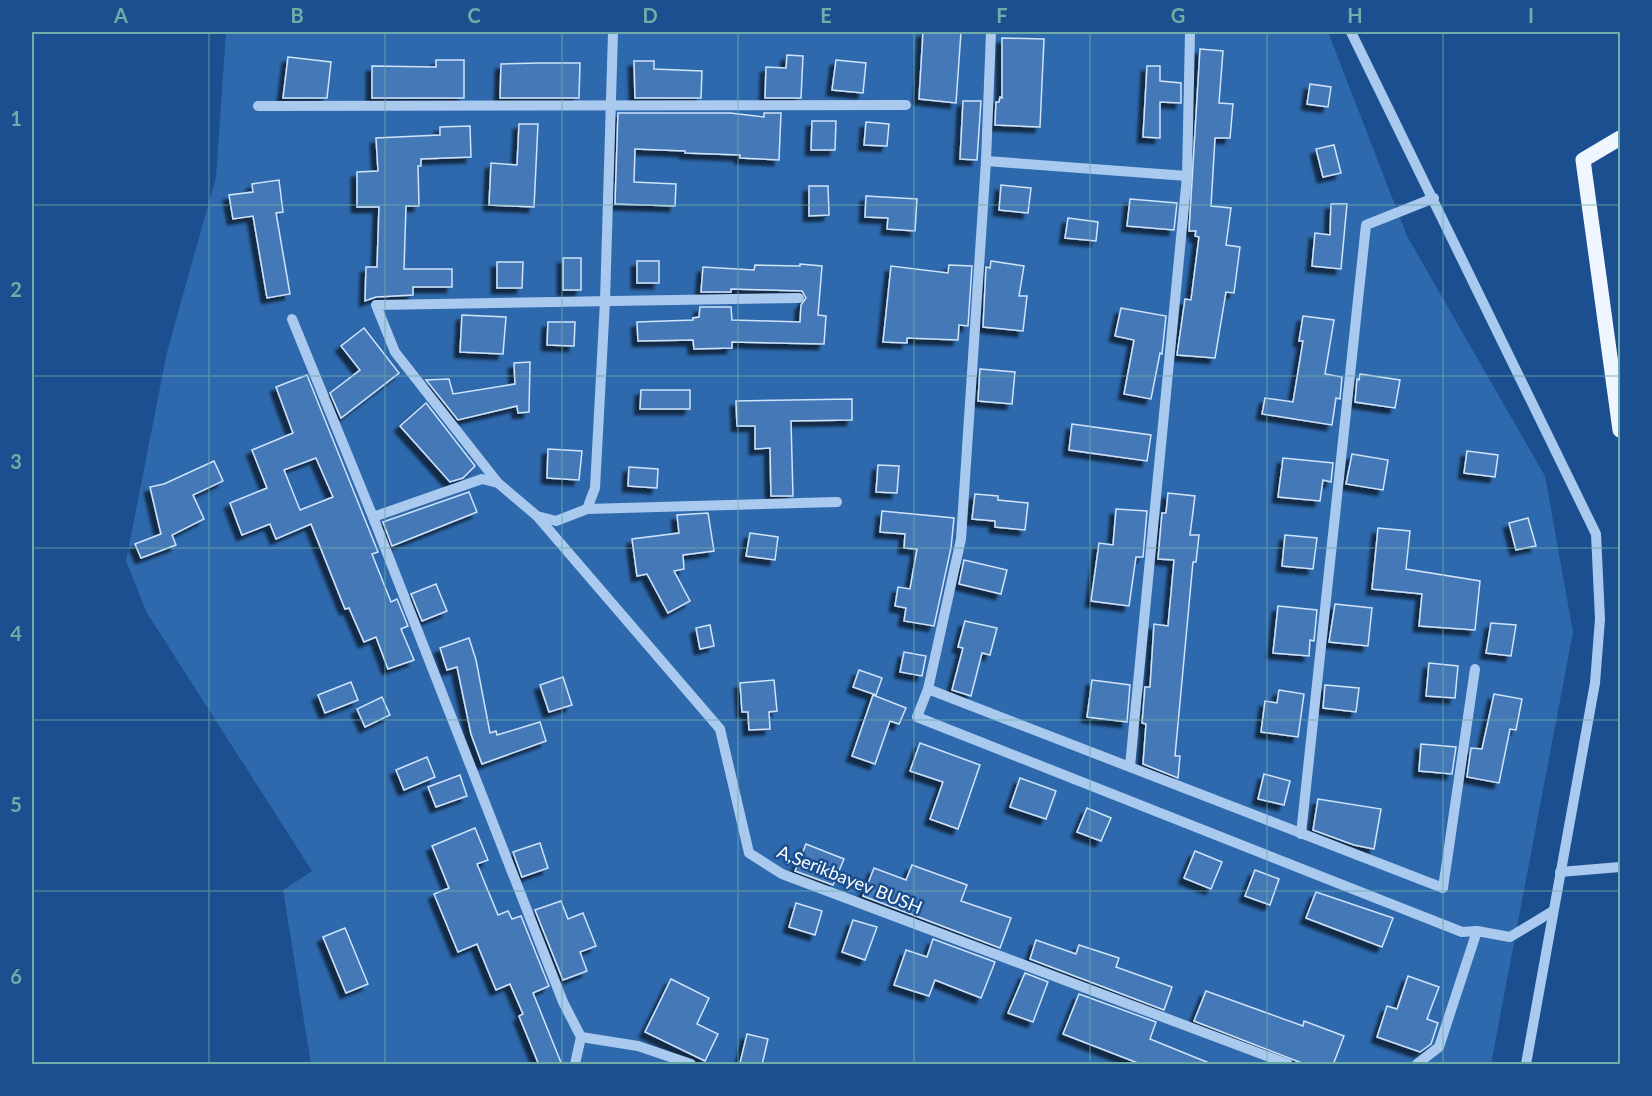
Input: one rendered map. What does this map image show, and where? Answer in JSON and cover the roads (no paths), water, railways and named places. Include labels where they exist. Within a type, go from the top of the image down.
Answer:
[{"type":"main road","points":[[1620,138],[1583,160],[1620,430]]},
{"type":"street","points":[[586,509],[595,488],[605,301],[613,32]]},
{"type":"street","points":[[991,32],[986,161],[961,539],[928,689],[917,717],[1462,932],[1477,931],[1510,937],[1553,911]]},
{"type":"street","points":[[1130,766],[1187,176],[1190,32]]},
{"type":"street","points":[[1351,32],[1596,534],[1600,619],[1595,683],[1526,1065]]},
{"type":"street","points":[[258,106],[906,105]]},
{"type":"street","points":[[986,161],[1187,176]]},
{"type":"street","points":[[1300,834],[1366,225],[1434,198]]},
{"type":"street","points":[[605,301],[799,298]]},
{"type":"street","name":"A,Serikbayev BUSH","points":[[605,301],[376,305],[395,352],[498,483],[537,516],[720,729],[749,853],[782,873],[1288,1065]]},
{"type":"street","points":[[292,319],[374,517],[563,1002],[580,1037],[575,1065]]},
{"type":"street","points":[[374,517],[482,479],[498,483]]},
{"type":"street","points":[[537,516],[556,521],[586,509],[837,502]]},
{"type":"street","points":[[928,689],[1443,888],[1475,669]]},
{"type":"street","points":[[1560,872],[1620,867]]},
{"type":"street","points":[[1417,1065],[1439,1047],[1477,931]]},
{"type":"street","points":[[580,1037],[638,1046],[691,1065]]}]
